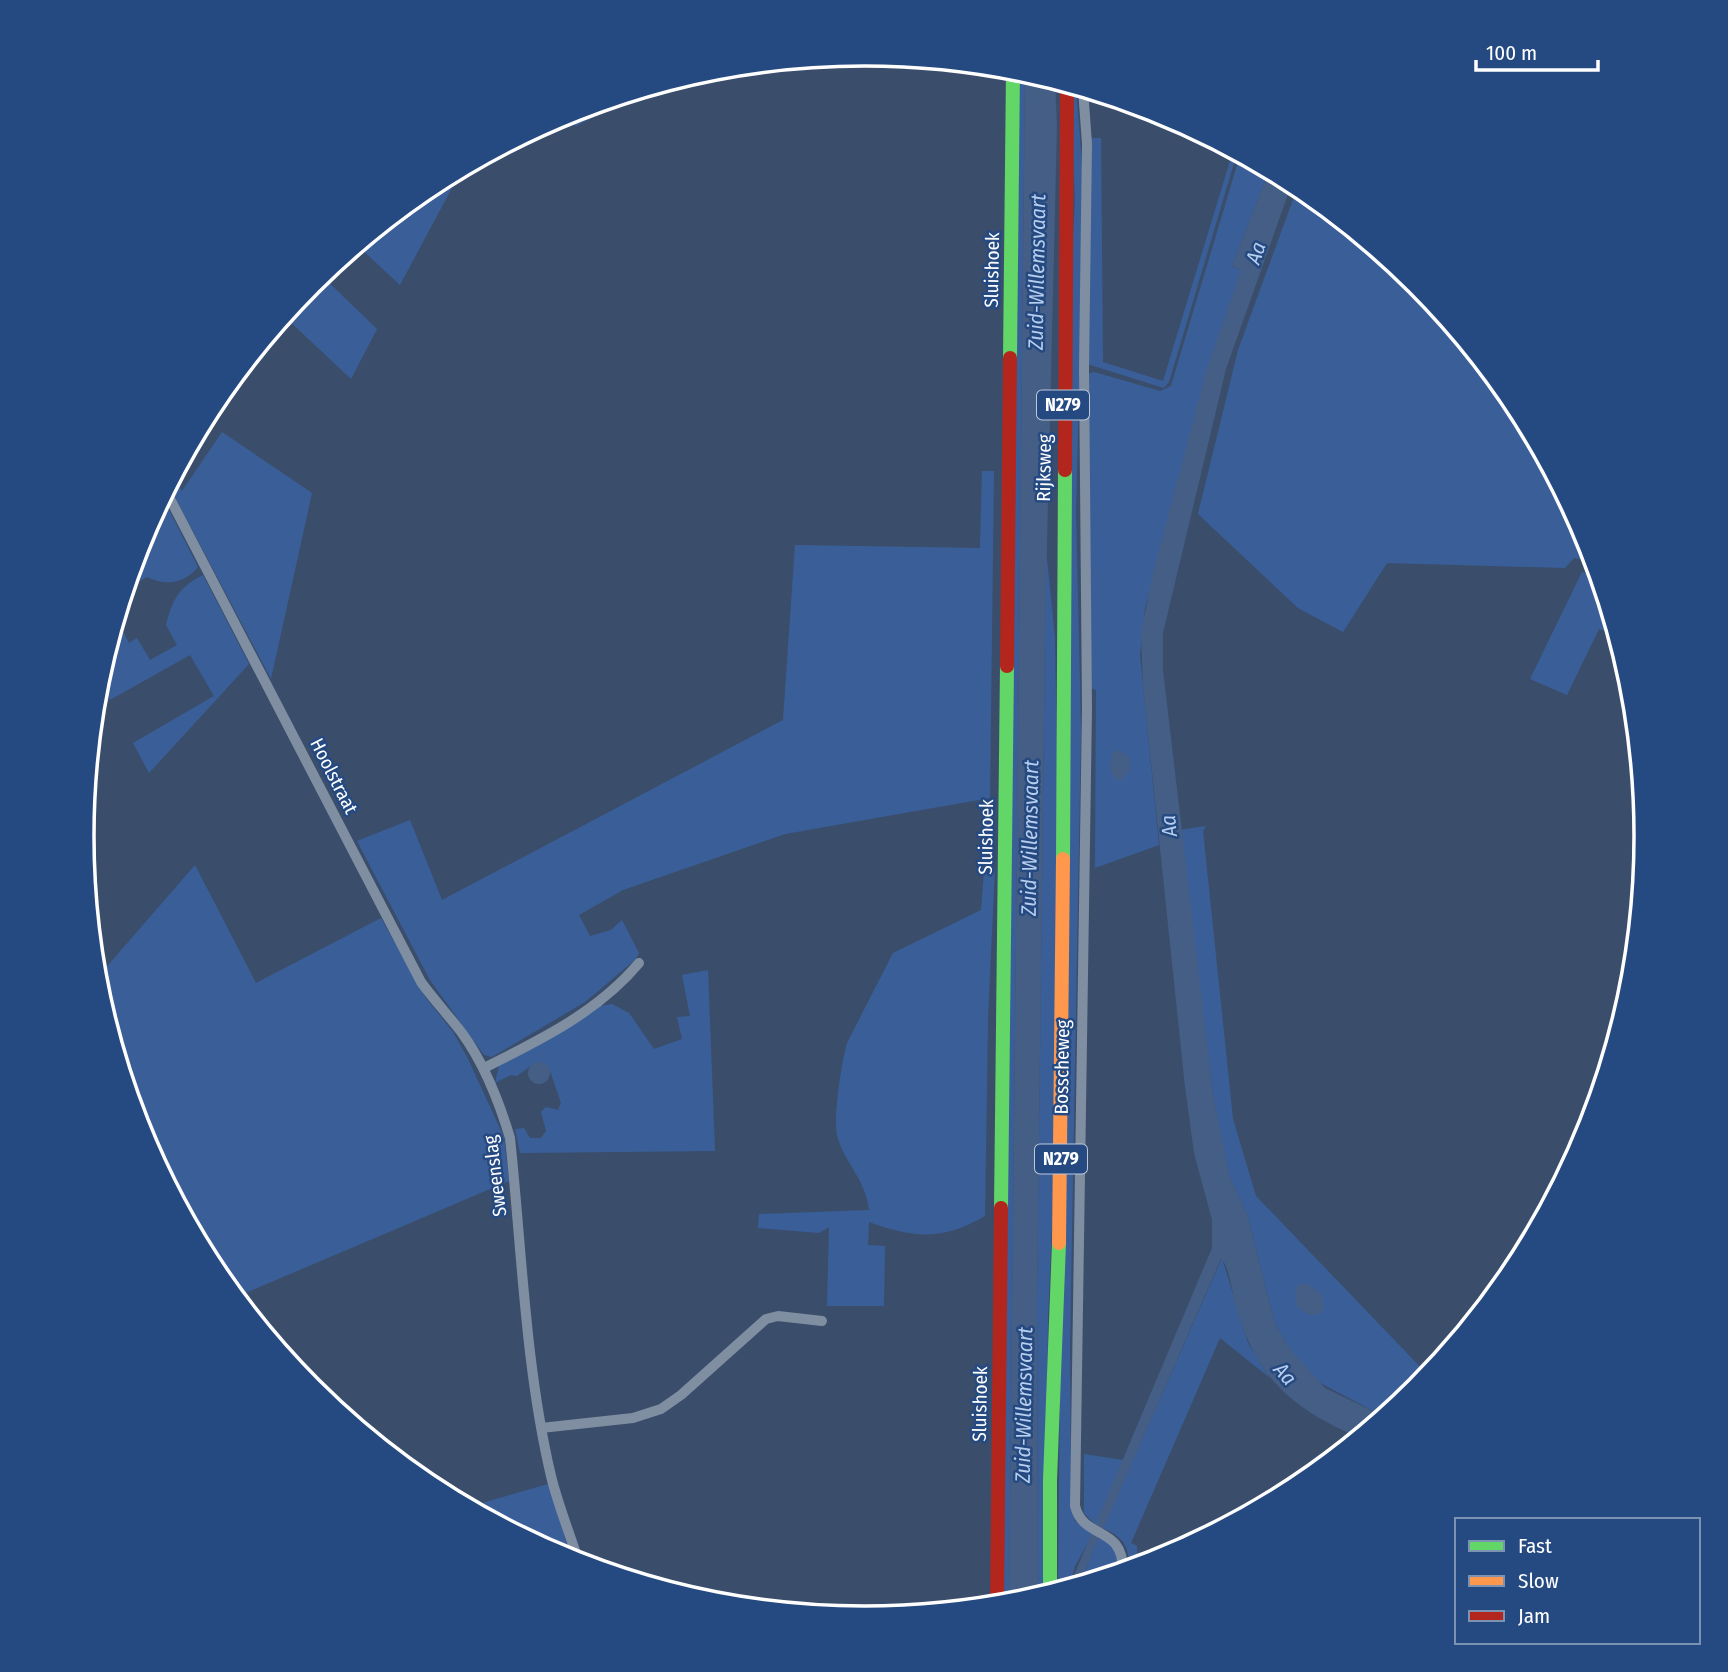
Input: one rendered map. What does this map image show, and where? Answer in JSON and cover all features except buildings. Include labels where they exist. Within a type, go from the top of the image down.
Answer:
[{"type":"street","name":"Sluishoek","points":[[997,1594],[1013,81]]},
{"type":"street","name":"Rijksweg","points":[[1065,725],[1062,514],[1067,94]]},
{"type":"street","name":"Rijksweg","points":[[1084,99],[1087,144],[1084,368],[1087,708]]},
{"type":"street","name":"Hoolstraat","points":[[171,502],[421,982],[463,1034],[484,1068]]},
{"type":"street","name":"Bosscheweg","points":[[1087,708],[1075,1506],[1078,1518],[1115,1541],[1122,1553],[1122,1561]]},
{"type":"street","name":"Bosscheweg","points":[[1050,1582],[1050,1480],[1061,1188],[1065,725]]},
{"type":"street","points":[[484,1068],[548,1036],[610,993],[639,963]]},
{"type":"street","name":"Sweenslag","points":[[484,1068],[510,1138],[527,1335],[541,1429],[552,1479],[574,1549]]},
{"type":"street","points":[[541,1429],[643,1416],[681,1395],[766,1319],[778,1316],[822,1321]]},
{"type":"shaded area","points":[[1016,81],[1025,84],[1009,1592],[999,1593]]},
{"type":"shaded area","points":[[1070,95],[1077,97],[1084,191],[1076,512],[1081,731],[1070,1345],[1071,1499],[1075,1521],[1094,1532],[1072,1576],[1058,1580],[1071,266],[1075,201]]},
{"type":"shaded area","points":[[599,114],[576,126],[574,124]]},
{"type":"shaded area","points":[[1089,138],[1101,138],[1103,362],[1163,381],[1230,160],[1234,162],[1169,382],[1164,388],[1087,364]]},
{"type":"shaded area","points":[[1237,164],[1265,180],[1232,266],[1241,270],[1145,608],[1140,655],[1159,845],[1095,868],[1096,690],[1091,688],[1088,374],[1094,372],[1160,391],[1171,386]]},
{"type":"shaded area","points":[[453,186],[400,285],[364,251]]},
{"type":"shaded area","points":[[1294,197],[1371,257],[1408,292],[1443,329],[1474,368],[1504,408],[1530,451],[1554,496],[1582,560],[1574,558],[1565,568],[1387,563],[1343,632],[1298,608],[1198,514],[1238,350]]},
{"type":"shaded area","points":[[329,283],[377,329],[351,379],[291,323]]},
{"type":"shaded area","points":[[222,432],[312,493],[271,679],[174,496],[179,486],[182,491]]},
{"type":"shaded area","points":[[982,471],[994,471],[990,798],[785,834],[623,890],[579,915],[590,936],[611,930],[622,920],[639,953],[636,959],[585,1002],[492,1057],[484,1055],[430,980],[357,841],[410,820],[442,900],[783,720],[795,545],[980,548]]},
{"type":"shaded area","points":[[168,508],[198,567],[187,577],[174,582],[161,582],[147,577],[138,582]]},
{"type":"shaded area","points":[[1046,549],[1055,638],[1057,754],[1054,1178],[1048,1318],[1045,1583],[1038,1585],[1037,1306]]},
{"type":"shaded area","points":[[1582,572],[1587,574],[1605,631],[1599,629],[1567,695],[1530,679]]},
{"type":"shaded area","points":[[203,575],[249,664],[149,773],[133,743],[214,696],[190,655],[110,700],[109,686],[123,631],[129,643],[137,638],[150,660],[177,645],[166,625],[178,595]]},
{"type":"shaded area","points":[[1206,826],[1203,831],[1233,1119],[1256,1196],[1420,1367],[1375,1412],[1315,1380],[1289,1348],[1275,1324],[1247,1214],[1229,1175],[1213,1094],[1180,830]]},
{"type":"shaded area","points":[[195,865],[256,983],[381,918],[426,998],[453,1032],[467,1057],[504,1137],[509,1181],[246,1293],[198,1221],[153,1130],[121,1035],[106,967]]},
{"type":"shaded area","points":[[995,868],[988,1017],[985,1216],[955,1230],[928,1234],[914,1234],[869,1222],[868,1245],[885,1246],[884,1306],[827,1306],[829,1227],[819,1233],[758,1228],[759,1214],[869,1210],[864,1189],[837,1135],[837,1103],[847,1043],[893,953],[981,910],[984,872]]},
{"type":"shaded area","points":[[708,970],[715,1151],[520,1153],[515,1129],[524,1128],[530,1138],[541,1138],[546,1131],[541,1112],[546,1107],[558,1110],[561,1103],[550,1071],[536,1062],[517,1076],[511,1075],[495,1083],[499,1066],[600,1006],[612,1004],[629,1013],[654,1049],[682,1039],[677,1017],[690,1016],[682,975]]},
{"type":"shaded area","points":[[1222,1258],[1248,1343],[1270,1378],[1220,1338],[1131,1543],[1137,1546],[1137,1555],[1128,1558],[1127,1549],[1120,1539],[1103,1528]]},
{"type":"shaded area","points":[[1084,1454],[1123,1460],[1096,1525],[1084,1513]]},
{"type":"shaded area","points":[[548,1484],[568,1546],[524,1526],[481,1503]]},
{"type":"shaded area","points":[[1100,1535],[1118,1549],[1119,1562],[1084,1573]]},
{"type":"water","name":"Zuid-Willemsvaart","points":[[1025,84],[1055,91],[1057,125],[1045,630],[1037,1306],[1038,1585],[1009,1592]]},
{"type":"water","name":"Aa","points":[[1265,180],[1288,194],[1226,369],[1163,633],[1163,670],[1213,1094],[1229,1175],[1247,1214],[1275,1324],[1289,1348],[1325,1388],[1374,1412],[1349,1433],[1313,1414],[1278,1386],[1253,1351],[1243,1329],[1228,1272],[1221,1259],[1084,1573],[1074,1576],[1212,1248],[1212,1220],[1194,1153],[1185,1087],[1143,686],[1141,633],[1153,573],[1206,372],[1241,270],[1232,266]]},
{"type":"water","points":[[1119,750],[1129,757],[1130,769],[1121,781],[1113,776],[1110,767],[1113,753]]},
{"type":"water","points":[[535,1062],[543,1062],[550,1069],[550,1077],[543,1084],[535,1084],[528,1077],[528,1069]]},
{"type":"water","points":[[1299,1284],[1307,1284],[1322,1295],[1324,1307],[1320,1314],[1309,1315],[1296,1306],[1295,1292]]},
{"type":"traffic: fast","points":[[1010,358],[1013,81]]},
{"type":"traffic: fast","points":[[1063,859],[1065,470]]},
{"type":"traffic: fast","points":[[1001,1208],[1007,666]]},
{"type":"traffic: fast","points":[[1050,1582],[1050,1480],[1059,1243]]},
{"type":"traffic: slow","points":[[1059,1243],[1063,859]]},
{"type":"traffic: jam","points":[[1065,470],[1067,94]]},
{"type":"traffic: jam","points":[[1007,666],[1010,358]]},
{"type":"traffic: jam","points":[[997,1594],[1001,1208]]}]
